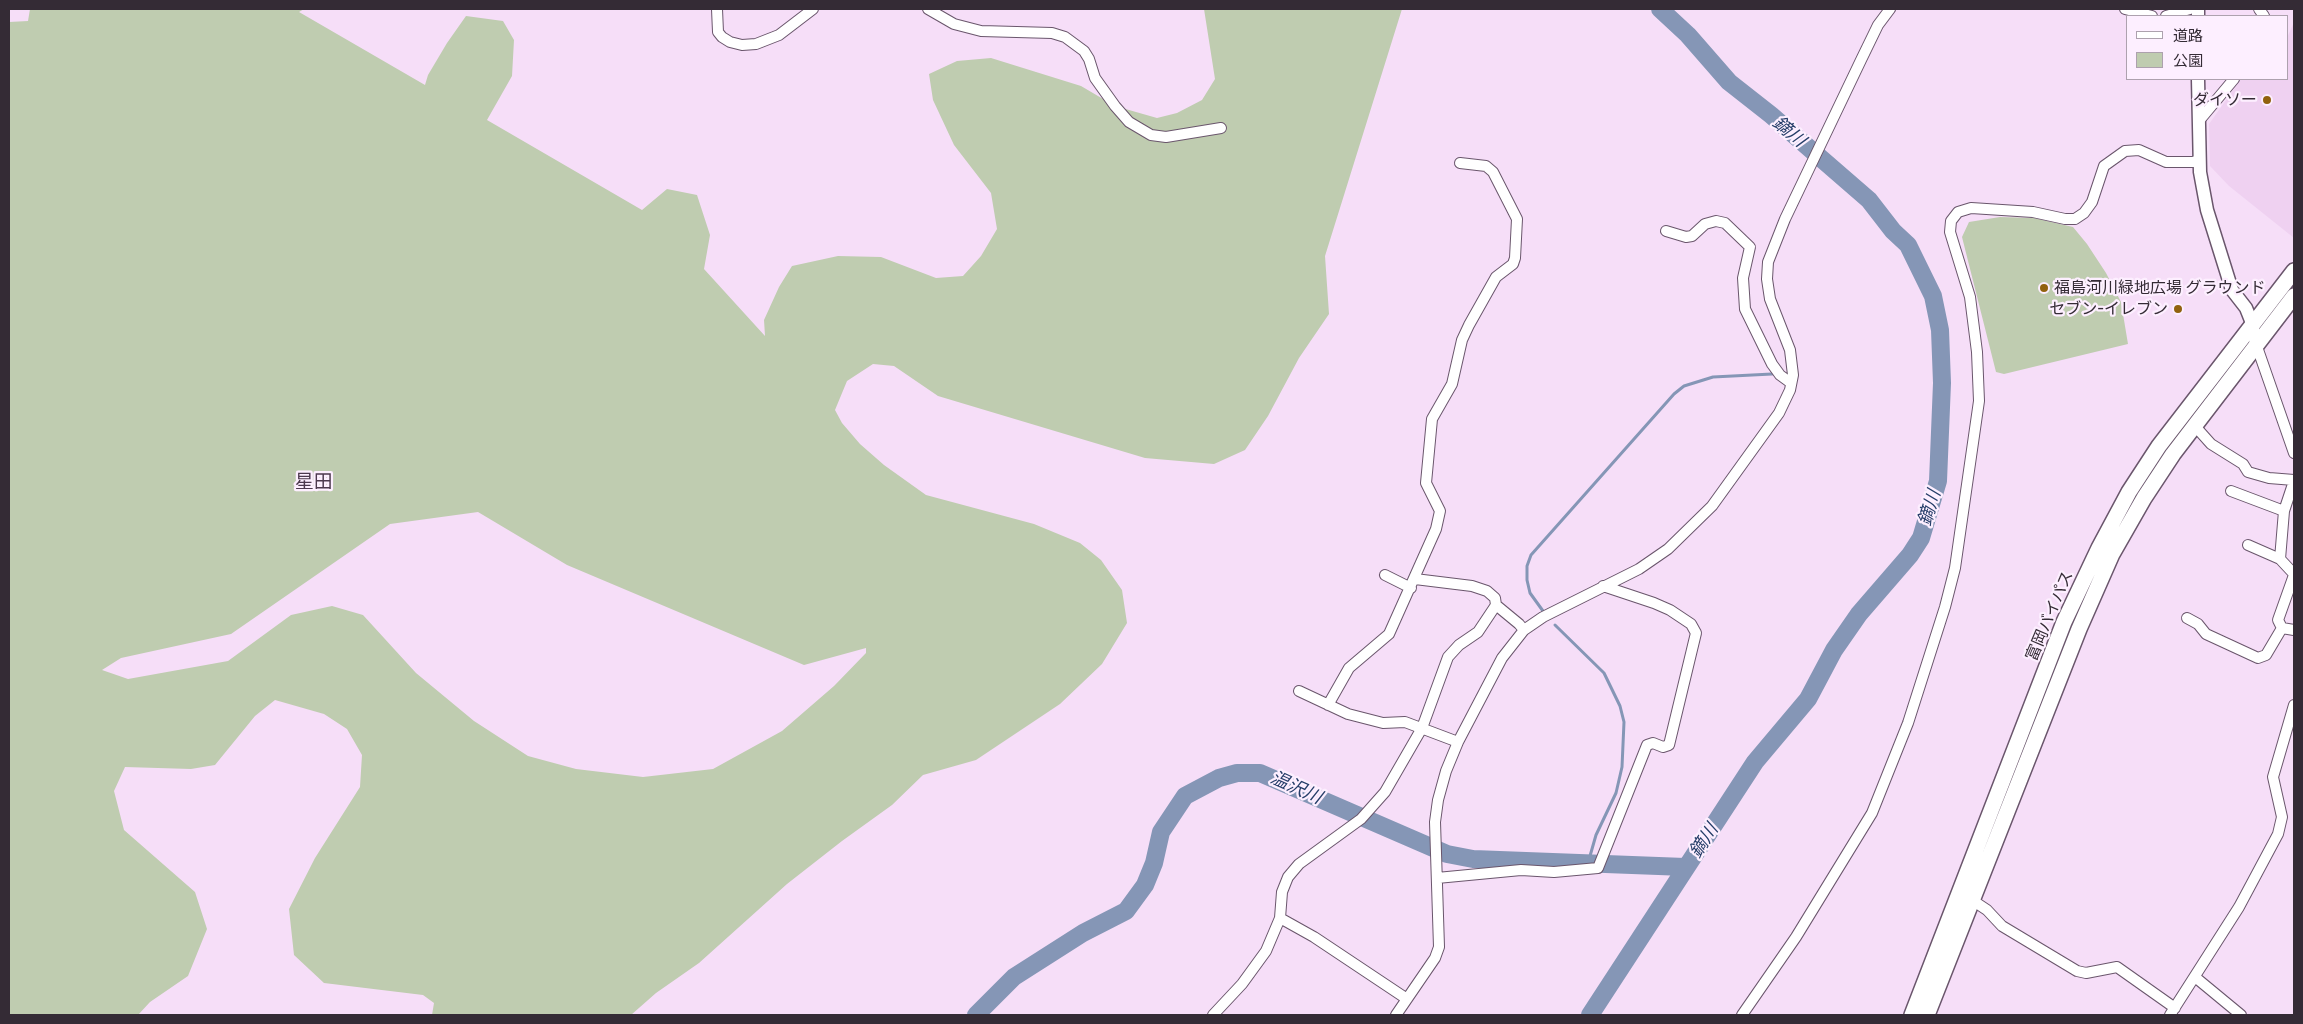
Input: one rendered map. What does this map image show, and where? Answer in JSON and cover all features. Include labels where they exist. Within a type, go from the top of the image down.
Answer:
[{"type":"highway","name":"富岡バイパス","points":[[1912,1015],[2064,622],[2099,548],[2129,492],[2159,446],[2294,271]]},
{"type":"highway","name":"富岡バイパス","points":[[1927,1015],[2079,629],[2112,554],[2153,483],[2194,425],[2294,296]]},
{"type":"main road","points":[[2198,80],[2199,160],[2206,210],[2232,290],[2246,308],[2252,323],[2256,344]]},
{"type":"street","points":[[717,9],[718,32],[730,42],[742,45],[756,44],[779,35],[813,9]]},
{"type":"street","points":[[928,9],[954,24],[981,31],[1052,33],[1065,37],[1084,51],[1089,59],[1095,78],[1129,122],[1151,135],[1166,137],[1221,128]]},
{"type":"street","points":[[1396,1015],[1435,958],[1439,947],[1435,822],[1438,800],[1446,771],[1458,742],[1502,658],[1524,630],[1543,617],[1639,569],[1668,549],[1712,506],[1779,412],[1793,375],[1790,350],[1770,299],[1768,268],[1772,249],[1878,25],[1890,9]]},
{"type":"street","points":[[2125,9],[2148,15]]},
{"type":"street","points":[[2169,15],[2190,9]]},
{"type":"street","points":[[2198,122],[2233,80]]},
{"type":"street","points":[[1742,1015],[1796,937],[1872,813],[1908,723],[1946,607],[1954,568],[1978,402],[1978,352],[1970,296],[1950,232],[1951,221],[1958,212],[1971,208],[2033,212],[2065,219],[2075,218],[2084,213],[2092,202],[2104,166],[2125,151],[2139,150],[2166,162],[2193,162],[2199,160]]},
{"type":"street","points":[[1328,705],[1349,668],[1389,634],[1413,584],[1436,529],[1440,512],[1426,483],[1432,419],[1452,384],[1462,340],[1496,277],[1513,264],[1515,258],[1517,219],[1493,172],[1486,166],[1460,164]]},
{"type":"street","points":[[1666,231],[1686,237],[1692,236],[1705,224],[1716,221],[1725,223],[1750,248],[1743,278],[1745,309],[1772,364],[1780,375],[1791,383]]},
{"type":"street","points":[[2256,344],[2294,454]]},
{"type":"street","points":[[2286,430],[2294,420]]},
{"type":"street","points":[[2194,425],[2210,444],[2243,464],[2248,472],[2269,478],[2294,481],[2284,511],[2280,559]]},
{"type":"street","points":[[2230,491],[2284,511]]},
{"type":"street","points":[[2248,545],[2280,559],[2294,575],[2278,620],[2282,628]]},
{"type":"street","points":[[1385,575],[1413,584],[1472,586],[1487,592],[1494,598],[1496,605],[1524,630]]},
{"type":"street","points":[[1437,878],[1521,870],[1554,872],[1598,868],[1647,745],[1653,743],[1663,747],[1669,745],[1696,633],[1691,624],[1670,610],[1654,602],[1603,586]]},
{"type":"street","points":[[1213,1015],[1242,984],[1266,951],[1280,918],[1282,892],[1288,877],[1299,864],[1361,818],[1384,792],[1422,728],[1448,657],[1459,645],[1478,632],[1496,605]]},
{"type":"street","points":[[2187,618],[2198,624],[2206,634],[2258,658],[2266,655],[2282,628]]},
{"type":"street","points":[[2282,628],[2294,630]]},
{"type":"street","points":[[1299,691],[1348,714],[1383,723],[1405,722],[1458,742]]},
{"type":"street","points":[[1972,900],[1987,910],[2002,926],[2077,972],[2086,973],[2118,967],[2172,1012],[2239,906],[2278,834],[2282,817],[2273,777],[2294,705]]},
{"type":"street","points":[[1280,918],[1314,937],[1407,999]]},
{"type":"street","points":[[2195,977],[2241,1015]]},
{"type":"shaded area","points":[[2294,22],[2294,238],[2229,186],[2210,166],[2209,124],[2240,80],[2288,80],[2288,36]]},
{"type":"green space","points":[[30,9],[304,9],[299,12],[425,85],[428,75],[447,43],[466,16],[503,21],[514,40],[512,76],[487,120],[642,210],[667,189],[697,195],[710,235],[704,269],[765,336],[764,320],[779,287],[792,266],[838,256],[881,257],[936,278],[963,276],[981,256],[997,229],[991,193],[954,145],[933,100],[929,74],[957,61],[991,58],[1081,86],[1115,106],[1157,118],[1177,113],[1202,100],[1215,79],[1204,9],[1402,9],[1325,256],[1329,314],[1299,358],[1268,416],[1245,450],[1214,464],[1145,458],[938,396],[894,366],[873,364],[847,381],[835,410],[842,423],[860,444],[884,465],[926,495],[1034,524],[1080,543],[1101,560],[1122,590],[1127,623],[1102,664],[1060,704],[976,760],[923,775],[892,805],[787,884],[699,963],[656,993],[631,1015],[432,1015],[434,1003],[423,995],[324,983],[294,955],[289,909],[315,858],[360,787],[362,755],[347,729],[324,714],[275,700],[255,716],[215,765],[191,769],[125,767],[114,791],[124,830],[195,892],[207,929],[188,976],[150,1002],[138,1015],[9,1015],[9,22],[28,21]],"holes":[[[478,512],[567,565],[804,665],[866,648],[866,653],[834,686],[782,731],[713,769],[643,777],[576,769],[528,756],[474,721],[416,673],[363,615],[332,606],[291,615],[228,661],[128,679],[102,670],[121,658],[231,634],[390,524]]]},
{"type":"green space","name":"福島河川緑地広場 グラウンド","points":[[2000,217],[2034,218],[2073,227],[2106,273],[2121,302],[2128,344],[2004,374],[1996,372],[1962,237],[1969,222]]},
{"type":"waterway","name":"鏑川","points":[[1590,1015],[1755,762],[1808,699],[1834,650],[1859,614],[1910,555],[1921,538],[1938,481],[1942,383],[1940,330],[1933,296],[1908,245],[1893,231],[1869,200],[1771,115],[1729,82],[1688,35],[1660,9]]},
{"type":"waterway","points":[[1543,611],[1530,593],[1527,580],[1527,566],[1531,555],[1674,394],[1684,386],[1713,377],[1772,374]]},
{"type":"waterway","points":[[1555,625],[1604,673],[1620,706],[1624,722],[1622,767],[1616,793],[1596,835],[1588,863]]},
{"type":"waterway","name":"温沢川","points":[[976,1015],[1014,977],[1083,933],[1126,911],[1145,885],[1154,863],[1161,832],[1185,796],[1219,778],[1237,773],[1260,773],[1447,854],[1473,859],[1685,867]]},
{"type":"place","name":"ダイソー","points":[[2267,100]]},
{"type":"place","name":"福島河川緑地広場 グラウンド","points":[[2044,288]]},
{"type":"place","name":"セブン-イレブン","points":[[2178,309]]},
{"type":"district","name":"星田","points":[[314,482]]}]
